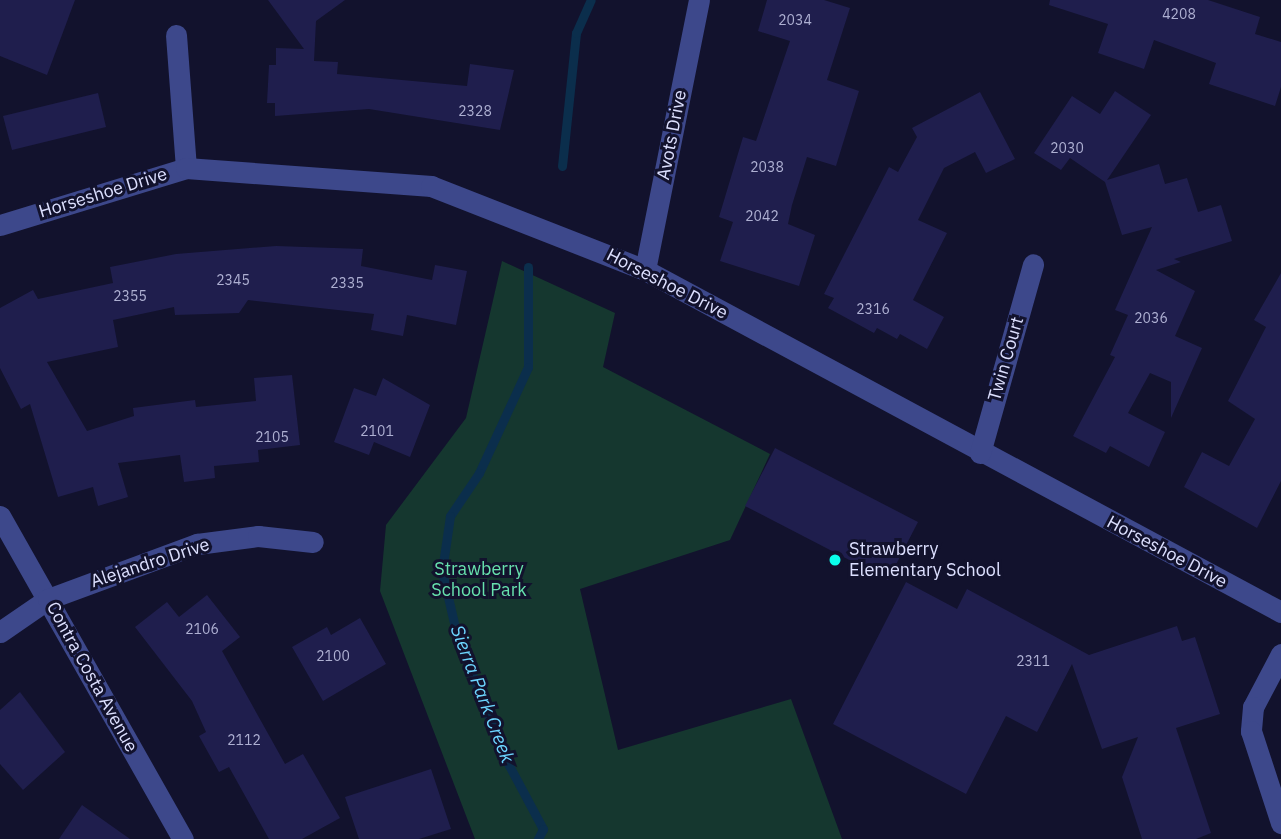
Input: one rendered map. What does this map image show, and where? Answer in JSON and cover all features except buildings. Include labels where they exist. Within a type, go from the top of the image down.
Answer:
[{"type":"street","name":"Avots Drive","points":[[645,270],[699,0]]},
{"type":"street","points":[[176,35],[186,168]]},
{"type":"street","name":"Horseshoe Drive","points":[[0,225],[186,168],[431,186],[645,270],[980,453],[1281,612]]},
{"type":"street","name":"Twin Court","points":[[980,453],[1033,264]]},
{"type":"street","name":"Contra Costa Avenue","points":[[0,516],[183,839]]},
{"type":"street","name":"Alejandro Drive","points":[[0,632],[48,598],[197,544],[258,536],[313,542]]},
{"type":"street","points":[[1281,654],[1254,707],[1251,731],[1281,823]]},
{"type":"green space","name":"Strawberry School Park","points":[[502,261],[615,313],[603,367],[770,454],[730,540],[580,589],[618,750],[791,699],[842,839],[475,839],[380,591],[386,525],[466,418]]},
{"type":"waterway","name":"Sierra Park Creek","points":[[562,166],[576,33],[591,0]]},
{"type":"waterway","name":"Sierra Park Creek","points":[[528,267],[528,367],[479,473],[450,516],[442,571],[457,636],[504,756],[543,829],[538,839]]},
{"type":"place","name":"Strawberry Elementary School","points":[[835,560]]}]
